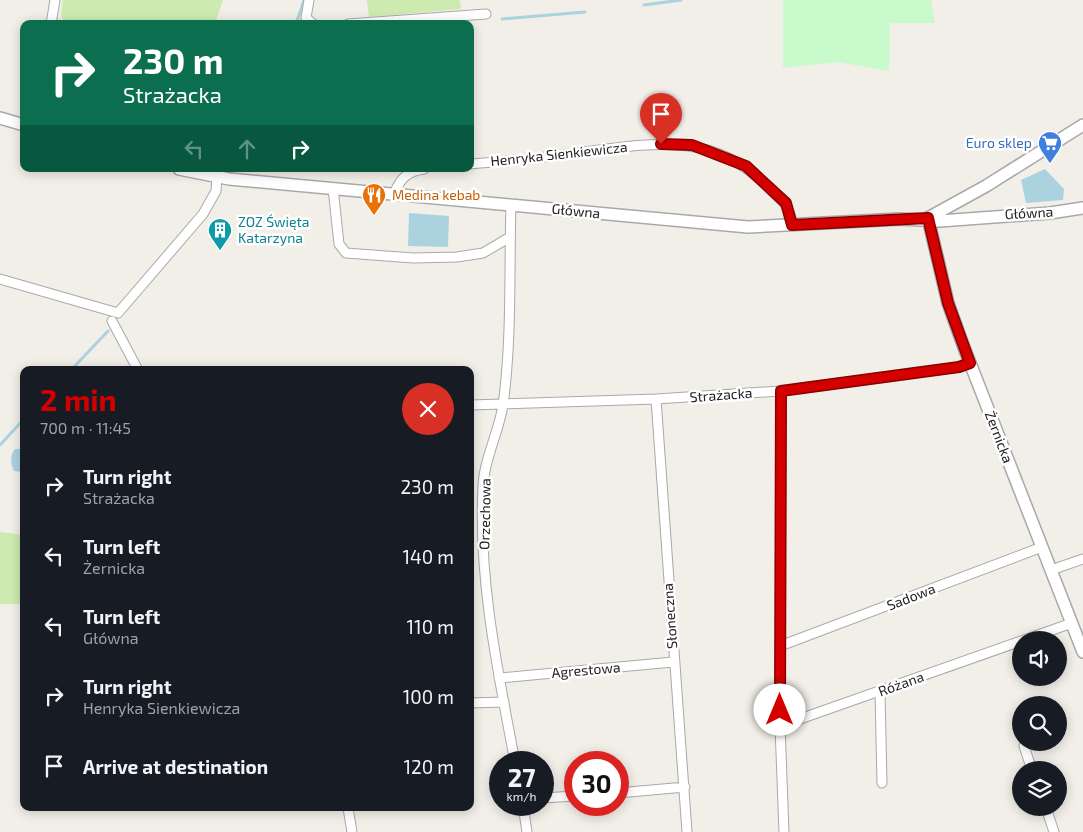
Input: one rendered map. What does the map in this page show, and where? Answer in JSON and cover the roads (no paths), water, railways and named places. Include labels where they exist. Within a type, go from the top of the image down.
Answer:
[{"type":"street","points":[[52,20],[55,0]]},
{"type":"street","points":[[308,20],[306,18],[309,0]]},
{"type":"street","points":[[403,20],[486,14]]},
{"type":"street","points":[[0,118],[20,123]]},
{"type":"street","points":[[928,218],[963,200],[1083,125]]},
{"type":"street","name":"Henryka Sienkiewicza","points":[[474,164],[529,160],[648,144],[692,145],[746,166],[758,175],[786,203],[792,225]]},
{"type":"street","name":"Główna","points":[[193,172],[217,177],[708,225],[748,227],[928,218],[940,221],[1050,213],[1083,208]]},
{"type":"street","points":[[394,194],[399,182],[406,174],[413,172]]},
{"type":"street","points":[[0,279],[118,313],[203,214],[216,191],[217,177]]},
{"type":"street","points":[[333,188],[339,244],[346,253],[414,258],[457,257],[483,253],[510,237]]},
{"type":"street","points":[[963,200],[975,217]]},
{"type":"street","name":"Orzechowa","points":[[511,205],[509,321],[502,405],[483,484],[485,582],[499,678],[513,751]]},
{"type":"street","name":"Główna","points":[[949,208],[975,217]]},
{"type":"street","name":"Żernicka","points":[[928,218],[948,303],[1083,652]]},
{"type":"street","points":[[112,321],[136,366]]},
{"type":"street","name":"Strażacka","points":[[474,405],[656,399],[781,391],[959,367],[970,363]]},
{"type":"street","points":[[781,391],[780,726],[784,832]]},
{"type":"street","name":"Słoneczna","points":[[656,399],[673,662],[687,832]]},
{"type":"street","name":"Sadowa","points":[[780,646],[1042,547]]},
{"type":"street","points":[[1051,570],[1083,559]]},
{"type":"street","name":"Różana","points":[[1048,631],[1072,623]]},
{"type":"street","name":"Różana","points":[[780,726],[1012,644]]},
{"type":"street","name":"Agrestowa","points":[[499,678],[673,662]]},
{"type":"street","points":[[880,692],[882,783]]},
{"type":"street","points":[[474,703],[504,702]]},
{"type":"street","points":[[629,792],[684,787]]},
{"type":"street","points":[[348,811],[352,832]]},
{"type":"street","points":[[525,816],[527,832]]},
{"type":"street","points":[[1049,816],[1054,832]]},
{"type":"water","points":[[1045,169],[1064,189],[1063,200],[1026,203],[1021,180]]},
{"type":"water","points":[[409,213],[449,216],[448,247],[408,246]]},
{"type":"water","points":[[20,449],[20,472],[14,471],[11,463],[13,451]]},
{"type":"waterway","points":[[297,20],[304,0]]},
{"type":"waterway","points":[[644,5],[681,0]]},
{"type":"waterway","points":[[502,19],[585,12]]},
{"type":"waterway","points":[[75,366],[108,331]]},
{"type":"waterway","points":[[0,445],[20,423]]},
{"type":"place","name":"Euro sklep","points":[[1050,164]]},
{"type":"place","name":"Medina kebab","points":[[374,216]]},
{"type":"place","name":"ZOZ Święta Katarzyna","points":[[220,251]]}]
